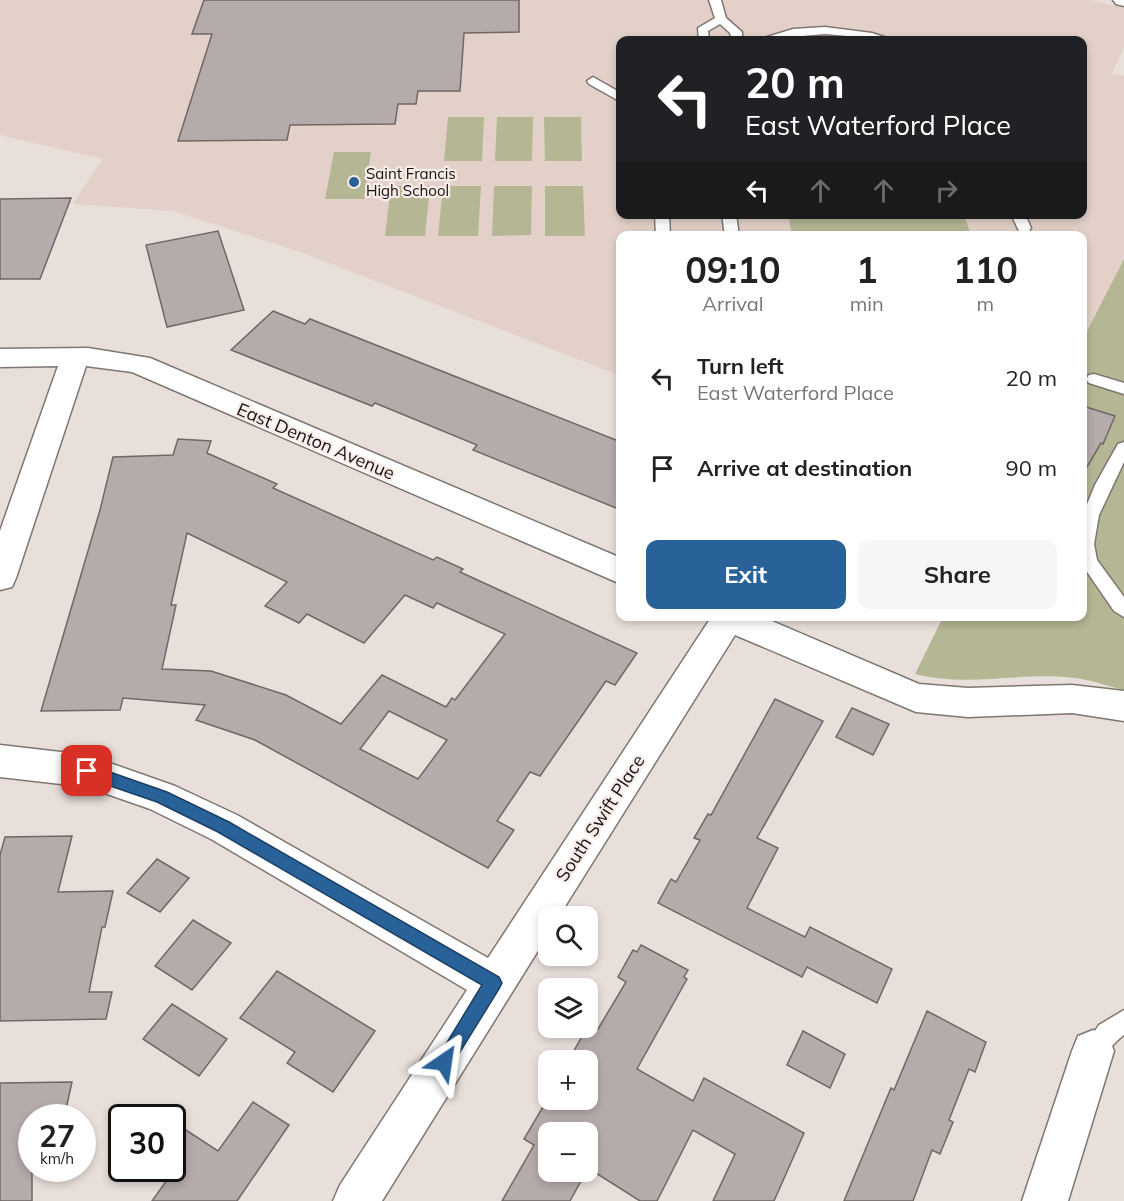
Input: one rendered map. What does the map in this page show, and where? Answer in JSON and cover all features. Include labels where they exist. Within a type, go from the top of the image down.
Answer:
[{"type":"street","name":"East Denton Avenue","points":[[0,358],[75,357],[121,360],[140,365],[616,570]]},
{"type":"street","points":[[0,578],[75,357]]},
{"type":"street","name":"South Swift Place","points":[[356,1201],[724,621]]},
{"type":"street","points":[[736,621],[916,698],[943,703],[1054,697],[1103,700],[1124,706]]},
{"type":"street","points":[[0,761],[87,771],[162,797],[224,827],[494,983]]},
{"type":"street","points":[[1045,1201],[1093,1051]]},
{"type":"lane","points":[[715,0],[721,19],[736,32],[737,36]]},
{"type":"lane","points":[[703,36],[702,30],[721,19]]},
{"type":"lane","points":[[780,36],[837,32],[862,36]]},
{"type":"lane","points":[[593,81],[616,95]]},
{"type":"lane","points":[[1094,379],[1124,388]]},
{"type":"lane","points":[[1124,448],[1100,488],[1089,527],[1087,557],[1124,610]]},
{"type":"lane","points":[[1093,1051],[1107,1034],[1124,1021]]},
{"type":"shaded area","name":"Saint Francis High School","points":[[0,0],[1090,0],[1124,8],[1124,48],[1112,73],[1124,76],[1124,259],[1087,331],[1087,231],[616,231],[616,374],[303,253],[173,211],[73,204],[102,159],[0,135]]},
{"type":"green space","points":[[448,117],[484,117],[482,161],[444,161]]},
{"type":"green space","points":[[497,117],[533,117],[532,161],[495,161]]},
{"type":"green space","points":[[544,117],[581,117],[582,161],[545,161]]},
{"type":"green space","points":[[334,152],[371,152],[364,199],[325,199]]},
{"type":"green space","points":[[391,186],[430,186],[425,236],[385,236]]},
{"type":"green space","points":[[443,186],[481,186],[478,236],[438,236]]},
{"type":"green space","points":[[494,186],[532,186],[531,235],[492,236]]},
{"type":"green space","points":[[545,186],[583,186],[585,236],[545,236]]},
{"type":"green space","points":[[789,219],[965,219],[970,231],[791,231]]},
{"type":"green space","points":[[1124,259],[1124,690],[1081,679],[1054,676],[956,680],[915,674],[941,621],[1087,621],[1087,331]]},
{"type":"building","points":[[204,0],[519,0],[519,32],[464,33],[460,91],[418,91],[416,104],[398,104],[395,124],[290,125],[287,140],[178,141],[212,34],[192,34]]},
{"type":"building","points":[[71,198],[40,279],[0,279],[0,199]]},
{"type":"building","points":[[218,231],[244,310],[167,327],[146,245]]},
{"type":"building","points":[[273,311],[305,324],[310,319],[616,440],[616,508],[473,450],[477,445],[375,403],[372,406],[231,350]]},
{"type":"building","points":[[1087,407],[1115,416],[1103,444],[1101,443],[1087,467]]},
{"type":"building","points":[[178,439],[211,441],[207,453],[277,484],[273,488],[433,560],[437,557],[463,569],[460,572],[637,653],[615,685],[606,681],[540,776],[530,772],[497,821],[514,830],[488,868],[255,740],[196,720],[205,705],[123,698],[120,710],[41,711],[100,510],[113,457],[173,455]],"holes":[[[187,533],[287,582],[265,606],[299,623],[307,614],[364,643],[405,595],[433,608],[437,603],[505,634],[455,700],[452,698],[446,707],[382,675],[341,724],[286,695],[211,671],[162,669],[176,605],[171,605]],[[389,711],[447,740],[418,779],[360,749]]]},
{"type":"building","points":[[775,699],[823,721],[757,838],[778,848],[747,908],[805,937],[810,927],[892,969],[877,1003],[807,967],[802,977],[658,903],[671,879],[676,882],[700,840],[694,838],[708,814],[711,815]]},
{"type":"building","points":[[852,708],[889,724],[873,755],[836,737]]},
{"type":"building","points":[[72,836],[58,892],[113,891],[105,927],[102,927],[89,992],[112,992],[106,1019],[0,1021],[0,855],[5,837]]},
{"type":"building","points":[[157,859],[189,878],[160,912],[127,893]]},
{"type":"building","points":[[193,920],[231,943],[192,990],[155,966]]},
{"type":"building","points":[[641,945],[688,970],[684,977],[687,979],[637,1069],[693,1101],[704,1078],[804,1133],[774,1201],[713,1201],[735,1154],[693,1130],[657,1201],[640,1201],[598,1174],[598,1122],[538,1122],[538,1182],[580,1182],[570,1201],[502,1201],[534,1145],[524,1139],[541,1110],[598,1110],[598,1050],[574,1050],[581,1038],[598,1038],[598,1029],[626,982],[618,977],[633,950],[637,952]]},
{"type":"building","points":[[277,971],[375,1031],[333,1092],[287,1063],[295,1052],[240,1018]]},
{"type":"building","points":[[172,1004],[227,1039],[199,1076],[143,1039]]},
{"type":"building","points":[[927,1011],[986,1042],[975,1072],[969,1069],[949,1120],[953,1122],[940,1154],[932,1150],[913,1201],[844,1201],[891,1088],[894,1090]]},
{"type":"building","points":[[803,1031],[845,1054],[830,1088],[787,1065]]},
{"type":"building","points":[[72,1082],[67,1104],[18,1104],[18,1182],[32,1182],[32,1201],[0,1201],[0,1083]]},
{"type":"building","points":[[253,1102],[289,1125],[237,1201],[152,1201],[166,1182],[186,1182],[186,1130],[218,1151]]},
{"type":"place","name":"Saint Francis High School","points":[[354,182]]},
{"type":"route","points":[[87,771],[162,797],[224,827],[494,983],[444,1062]]}]
